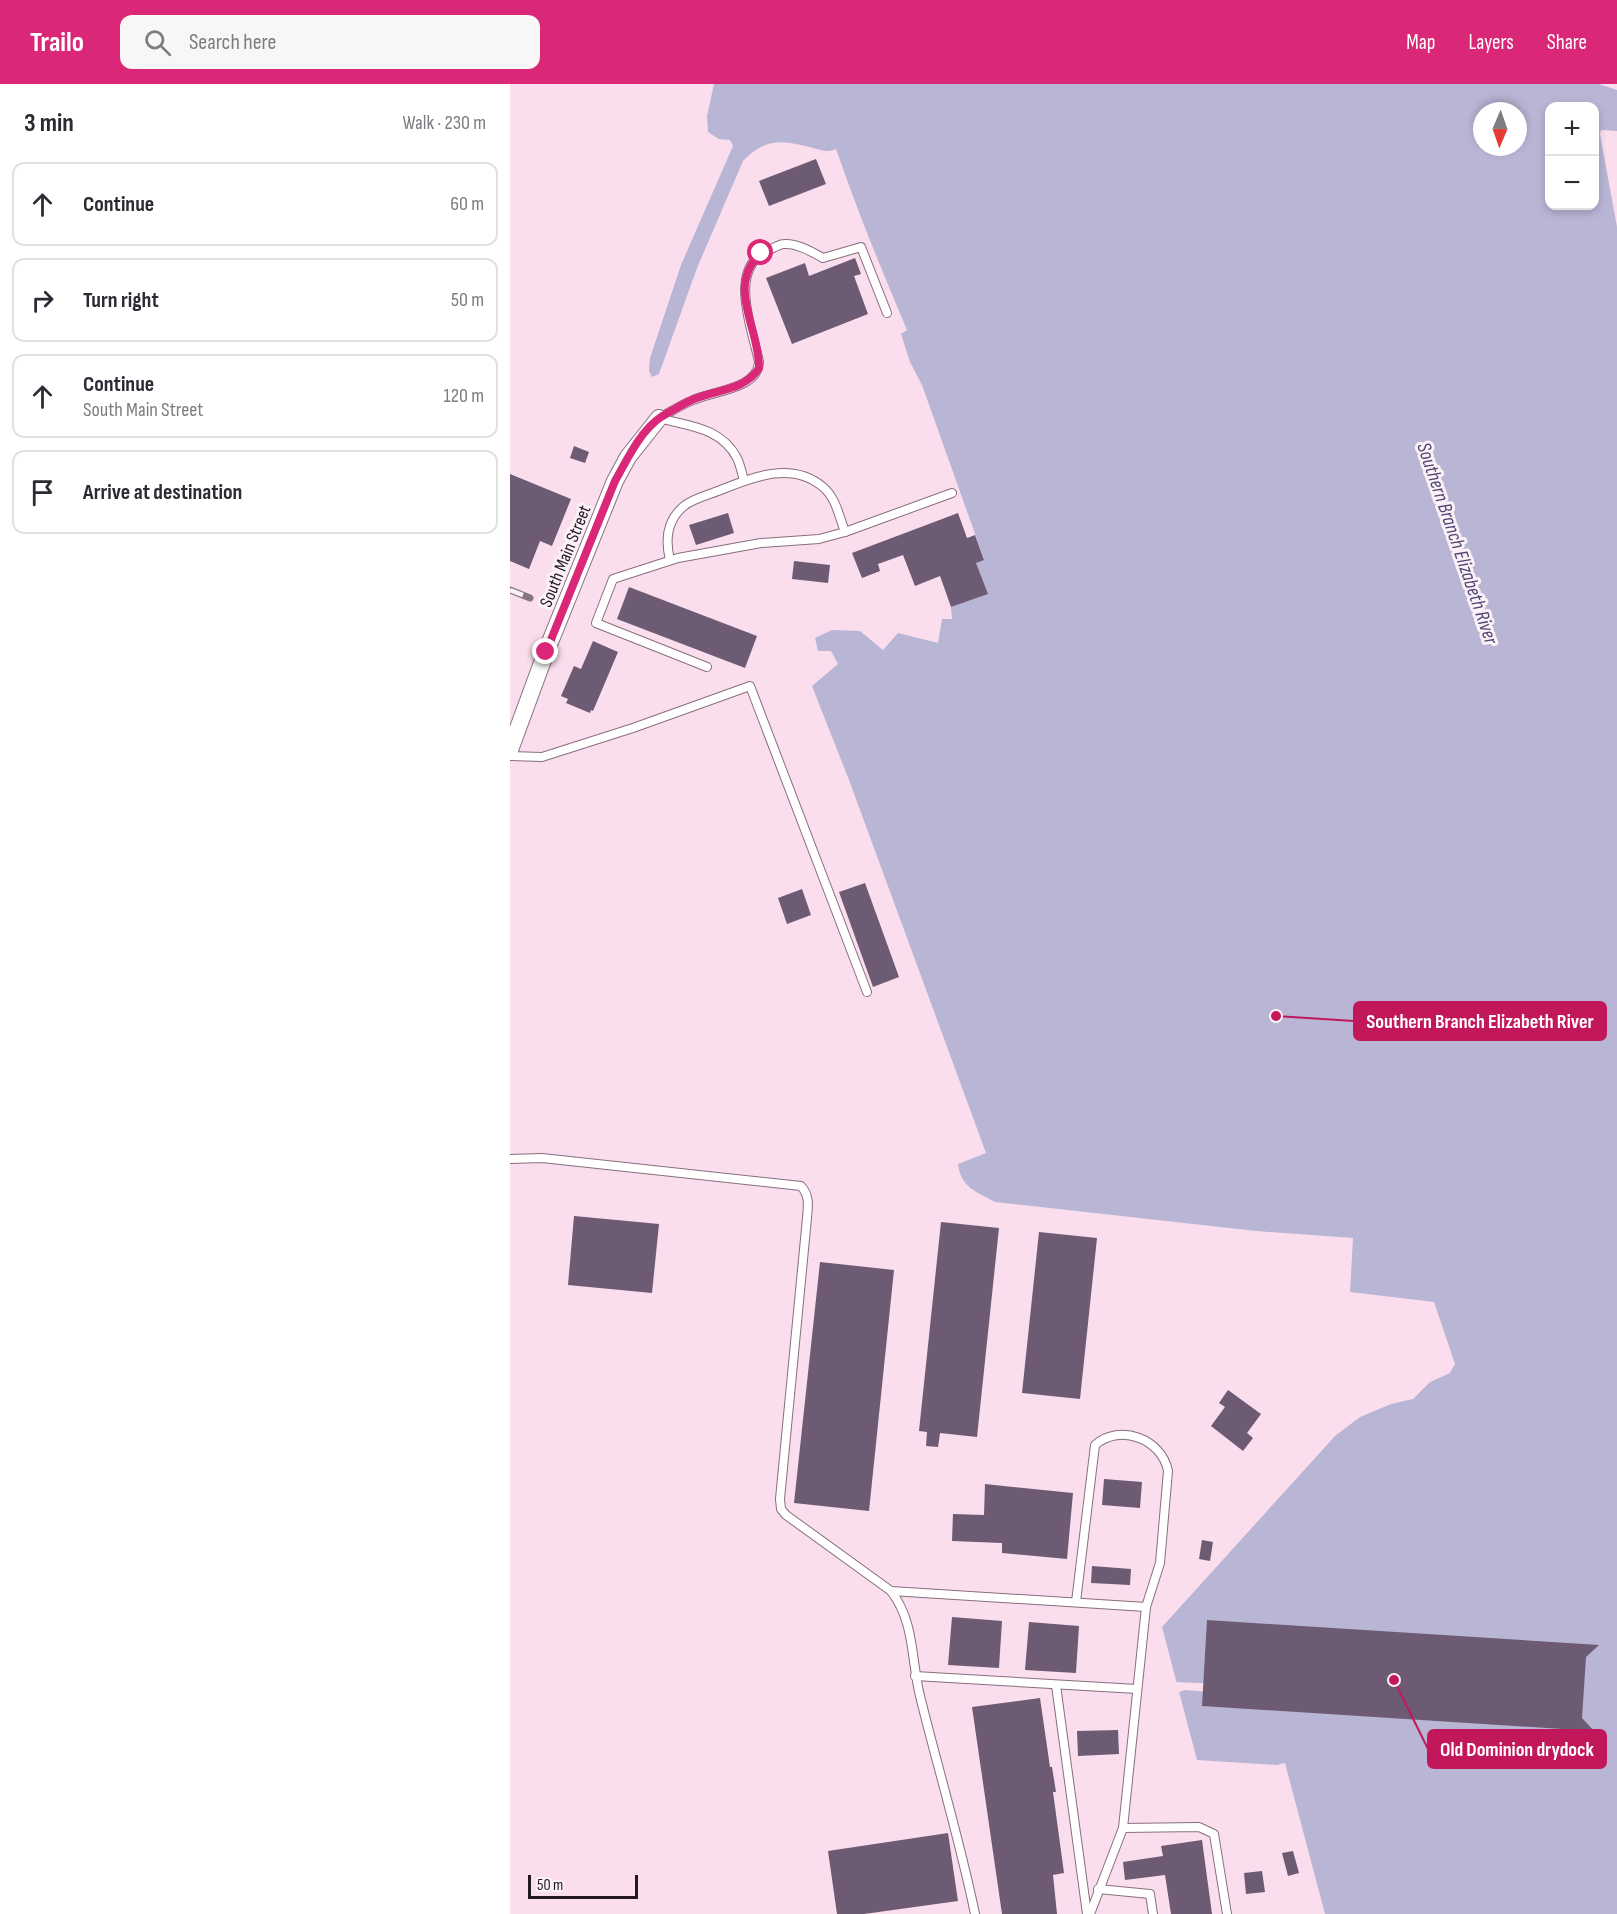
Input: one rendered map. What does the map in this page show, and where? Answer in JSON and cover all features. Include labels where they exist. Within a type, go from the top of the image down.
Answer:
[{"type":"street","name":"South Main Street","points":[[510,750],[546,652],[615,481],[628,457],[659,418]]},
{"type":"lane","points":[[659,418],[693,400],[745,383],[755,376],[759,362],[744,289],[751,262],[761,253],[783,244],[804,248],[823,258],[861,247],[887,313]]},
{"type":"lane","points":[[659,418],[704,428],[721,438],[737,458],[744,481]]},
{"type":"lane","points":[[670,560],[666,545],[667,534],[674,518],[685,505],[767,474],[788,472],[806,476],[821,486],[832,496],[845,532]]},
{"type":"lane","points":[[707,667],[596,623],[613,579],[670,560],[761,543],[819,539],[845,532],[952,493]]},
{"type":"lane","points":[[510,756],[542,757],[633,728],[750,686],[867,992]]},
{"type":"lane","points":[[510,1159],[542,1158],[794,1184],[801,1186],[807,1192],[807,1218],[779,1504],[786,1515],[891,1591],[903,1610],[909,1627],[915,1676],[961,1849],[975,1914]]},
{"type":"lane","points":[[1076,1602],[1095,1445],[1103,1438],[1114,1435],[1143,1438],[1153,1443],[1166,1460],[1168,1471],[1160,1563],[1146,1607],[1131,1733],[1123,1828],[1088,1914]]},
{"type":"lane","points":[[891,1591],[1146,1607]]},
{"type":"lane","points":[[915,1676],[1137,1689]]},
{"type":"lane","points":[[1056,1685],[1088,1914]]},
{"type":"lane","points":[[1123,1828],[1199,1827],[1214,1834],[1227,1914]]},
{"type":"lane","points":[[1098,1889],[1149,1894],[1153,1914]]},
{"type":"water","name":"Southern Branch Elizabeth River","points":[[714,84],[1599,84],[1617,90],[1617,131],[1601,130],[1600,134],[1617,227],[1617,1914],[1325,1914],[1285,1763],[1277,1765],[1197,1760],[1162,1627],[1335,1436],[1360,1417],[1391,1404],[1413,1399],[1430,1382],[1450,1373],[1455,1364],[1434,1302],[1350,1292],[1353,1238],[1256,1231],[995,1202],[970,1188],[962,1179],[958,1164],[986,1153],[849,780],[812,686],[838,664],[831,651],[818,651],[815,638],[832,630],[860,631],[883,650],[898,633],[938,643],[942,619],[952,619],[951,607],[987,594],[976,563],[984,559],[922,385],[910,362],[901,334],[907,330],[852,195],[836,149],[824,151],[793,143],[775,142],[759,148],[743,161],[697,268],[659,374],[652,377],[649,371],[650,358],[681,265],[733,146],[730,140],[719,139],[708,132],[707,116]]},
{"type":"pier","points":[[1174,1682],[1223,1684],[1222,1693],[1185,1690],[1177,1693]]},
{"type":"building","points":[[816,159],[826,184],[769,206],[759,181]]},
{"type":"building","points":[[855,258],[861,274],[854,276],[868,314],[792,344],[766,278],[805,263],[809,276]]},
{"type":"building","points":[[574,446],[589,452],[585,463],[570,458]]},
{"type":"building","points":[[510,474],[571,499],[552,546],[540,541],[529,569],[510,561]]},
{"type":"building","points":[[728,513],[734,533],[696,545],[689,525]]},
{"type":"building","points":[[958,513],[967,538],[975,535],[984,560],[976,563],[988,594],[951,607],[940,576],[915,586],[903,555],[878,564],[880,571],[862,578],[852,553]]},
{"type":"building","points":[[794,561],[830,565],[828,583],[792,579]]},
{"type":"building","points":[[629,587],[757,636],[745,668],[617,619]]},
{"type":"building","points":[[593,641],[618,652],[593,711],[591,710],[590,713],[566,703],[568,699],[561,696],[574,666],[581,669]]},
{"type":"building","points":[[865,883],[899,977],[873,987],[839,892]]},
{"type":"building","points":[[802,889],[811,915],[787,924],[778,898]]},
{"type":"building","points":[[574,1216],[659,1224],[652,1293],[568,1285]]},
{"type":"building","points":[[941,1222],[999,1228],[977,1437],[940,1433],[938,1447],[926,1446],[927,1432],[919,1431]]},
{"type":"building","points":[[1039,1232],[1097,1238],[1080,1399],[1022,1393]]},
{"type":"building","points":[[820,1262],[894,1270],[869,1511],[794,1503]]},
{"type":"building","points":[[1228,1390],[1261,1414],[1247,1433],[1253,1438],[1243,1451],[1211,1426],[1225,1407],[1219,1403]]},
{"type":"building","points":[[1104,1479],[1142,1482],[1140,1508],[1102,1505]]},
{"type":"building","points":[[985,1484],[1073,1493],[1067,1559],[1002,1553],[1002,1543],[952,1541],[953,1514],[984,1515]]},
{"type":"building","points":[[1202,1540],[1213,1542],[1210,1561],[1199,1559]]},
{"type":"building","points":[[1092,1566],[1131,1569],[1130,1585],[1091,1583]]},
{"type":"building","points":[[952,1617],[1002,1621],[999,1668],[948,1665]]},
{"type":"building","points":[[1207,1620],[1599,1645],[1586,1657],[1582,1718],[1594,1731],[1202,1706]]},
{"type":"building","points":[[1029,1622],[1079,1626],[1076,1673],[1025,1670]]},
{"type":"building","points":[[1040,1698],[1056,1792],[1053,1792],[1064,1873],[1053,1875],[1057,1914],[1002,1914],[972,1707]]},
{"type":"building","points":[[1118,1730],[1119,1754],[1078,1756],[1077,1731]]},
{"type":"building","points":[[948,1833],[958,1901],[864,1914],[837,1914],[828,1851]]},
{"type":"building","points":[[1202,1840],[1212,1914],[1171,1914],[1165,1875],[1125,1880],[1123,1862],[1163,1856],[1161,1846]]},
{"type":"building","points":[[1293,1851],[1299,1873],[1288,1876],[1282,1853]]},
{"type":"building","points":[[1262,1871],[1265,1892],[1246,1894],[1244,1873]]},
{"type":"railway","points":[[510,590],[530,598]]},
{"type":"place","name":"Southern Branch Elizabeth River","points":[[1276,1016]]},
{"type":"place","name":"Old Dominion drydock","points":[[1394,1680]]},
{"type":"route","points":[[546,652],[615,481],[628,457],[644,435],[659,418],[693,400],[745,383],[755,376],[759,362],[744,289],[751,262],[761,253]]}]
